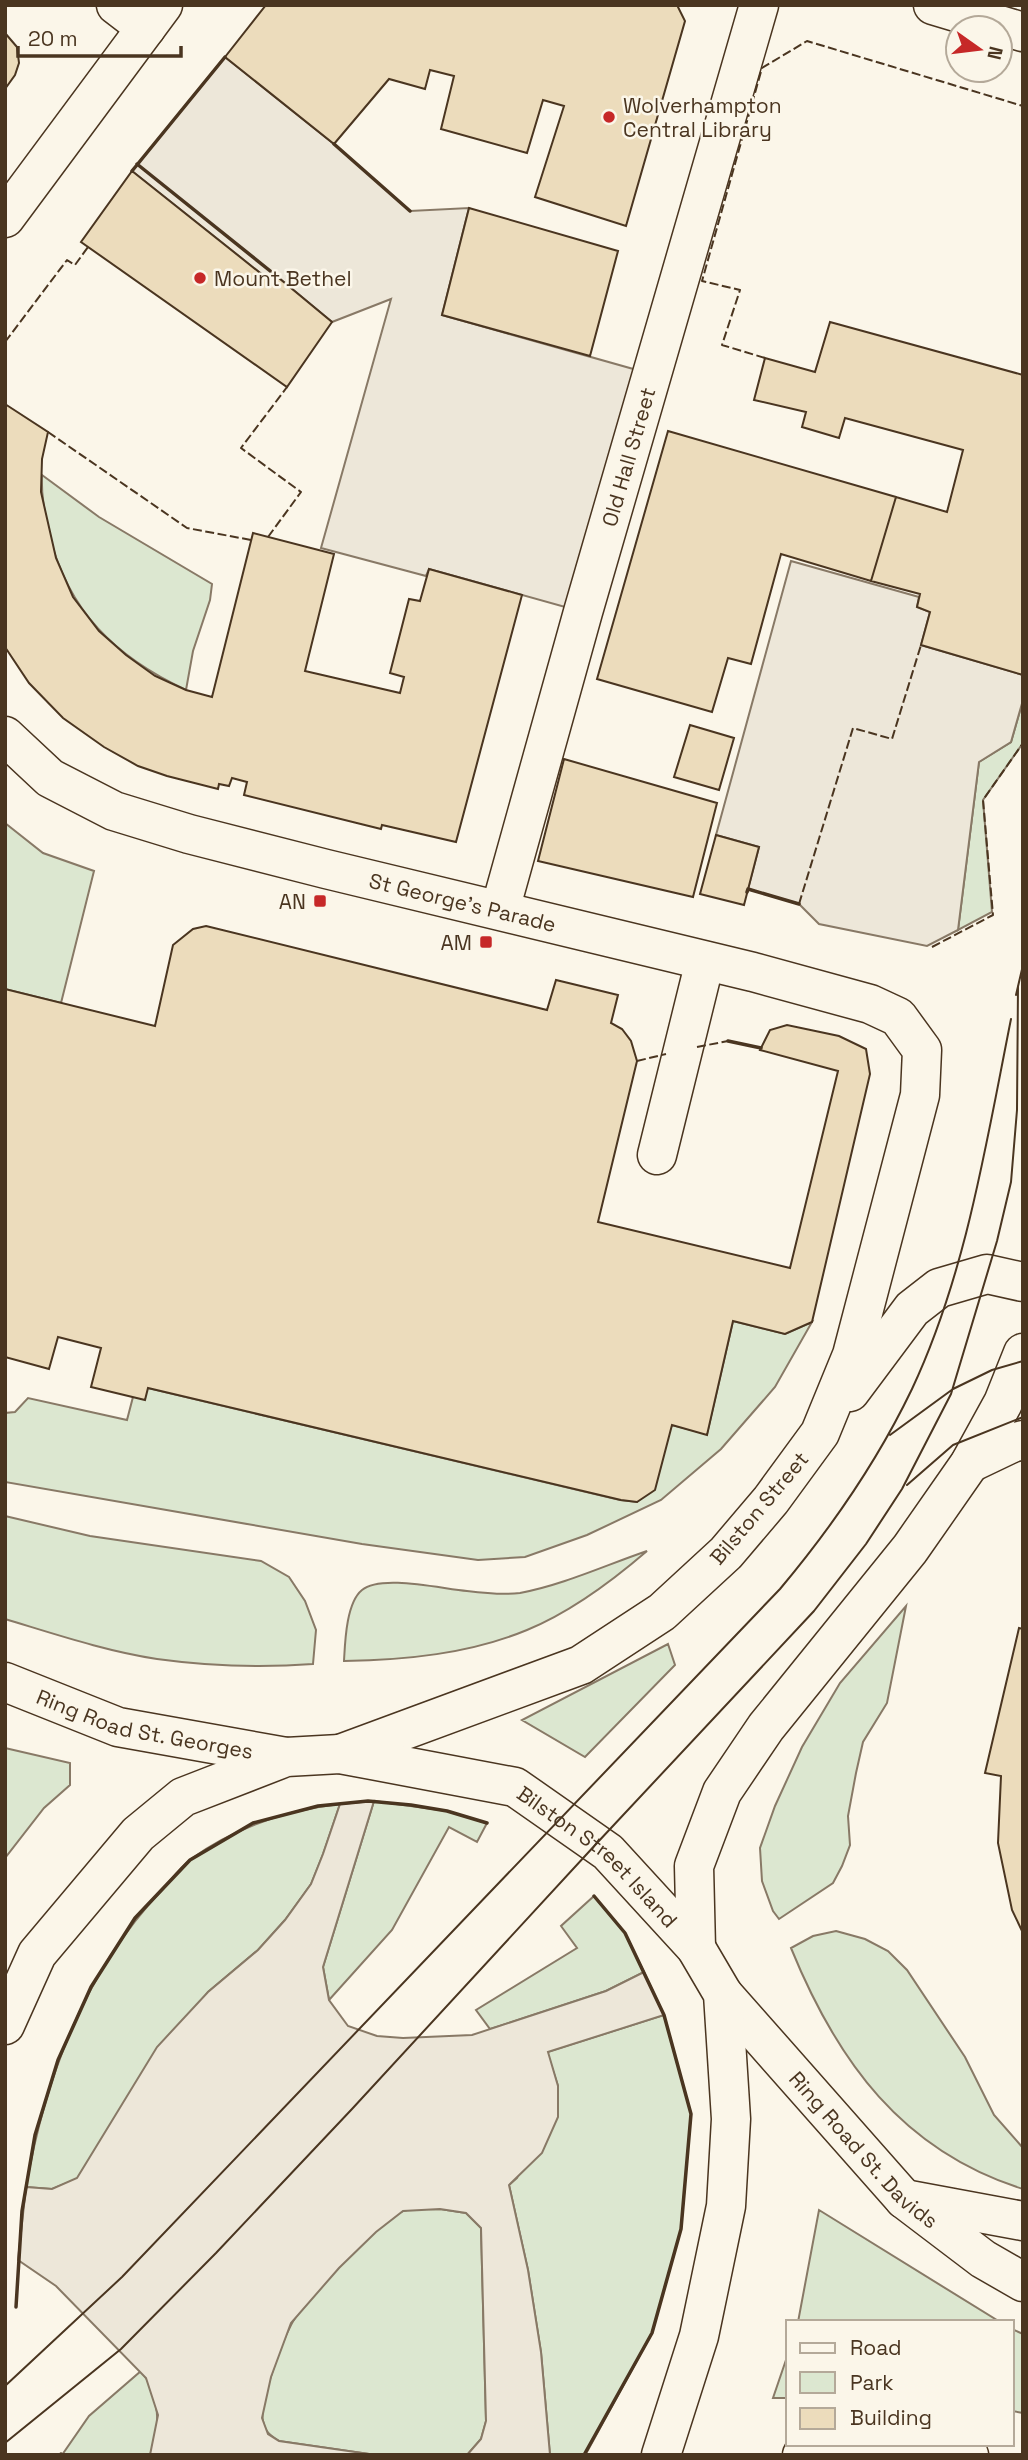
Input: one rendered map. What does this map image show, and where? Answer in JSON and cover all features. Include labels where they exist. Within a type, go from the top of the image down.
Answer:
[{"type":"main road","points":[[5,218],[155,17],[116,5]]},
{"type":"main road","name":"Old Hall Street","points":[[500,910],[759,5]]},
{"type":"main road","points":[[933,5],[1023,32]]},
{"type":"main road","name":"St George's Parade","points":[[5,736],[50,778],[114,811],[189,834],[326,869],[500,910],[870,1004],[898,1017],[922,1050]]},
{"type":"main road","points":[[657,1155],[705,961]]},
{"type":"main road","name":"Bilston Street","points":[[340,1754],[581,1665],[650,1619],[726,1553],[771,1500],[820,1433],[852,1355],[920,1095],[922,1050]]},
{"type":"main road","points":[[820,1433],[912,1309],[939,1288],[987,1274],[1023,1282]]},
{"type":"main road","points":[[696,1948],[694,1866],[722,1791],[766,1727],[910,1549],[970,1463],[1003,1403],[1023,1353]]},
{"type":"main road","points":[[970,1463],[1023,1440]]},
{"type":"main road","name":"Ring Road St. Georges","points":[[5,1682],[118,1727],[286,1757]]},
{"type":"main road","name":"Bilston Street Island","points":[[5,2025],[37,1954],[138,1835],[183,1797],[286,1757],[340,1754],[515,1787],[608,1852],[696,1948],[723,1994],[731,2119],[726,2206],[699,2336],[661,2455]]},
{"type":"main road","name":"Ring Road St. Davids","points":[[723,1994],[904,2199],[983,2259],[1023,2282]]},
{"type":"main road","points":[[904,2199],[1023,2221]]},
{"type":"main road","points":[[802,2455],[937,2451],[969,2455]]},
{"type":"green space","points":[[42,475],[99,517],[212,584],[210,600],[193,651],[186,690],[137,663],[98,628],[82,608],[57,561],[49,534]]},
{"type":"green space","points":[[1023,700],[1023,743],[983,800],[992,912],[958,930],[979,762],[1011,742]]},
{"type":"green space","points":[[5,823],[43,853],[94,871],[61,1003],[5,989]]},
{"type":"green space","points":[[733,1321],[785,1334],[812,1322],[775,1387],[721,1449],[661,1500],[587,1535],[525,1557],[478,1560],[362,1544],[5,1482],[5,1413],[15,1412],[28,1398],[127,1420],[133,1397],[148,1388],[637,1502],[672,1425],[707,1434]]},
{"type":"green space","points":[[5,1516],[90,1536],[261,1561],[289,1577],[305,1601],[316,1630],[313,1664],[235,1666],[157,1659],[99,1647],[5,1619]]},
{"type":"green space","points":[[647,1551],[575,1605],[543,1623],[505,1638],[437,1654],[344,1661],[347,1624],[353,1604],[362,1590],[371,1585],[397,1583],[487,1593],[520,1593],[568,1580]]},
{"type":"green space","points":[[906,1606],[887,1703],[863,1742],[848,1816],[850,1845],[842,1866],[833,1883],[779,1919],[773,1911],[762,1881],[760,1848],[775,1806],[802,1747],[840,1683]]},
{"type":"green space","points":[[668,1644],[675,1665],[585,1757],[522,1720]]},
{"type":"green space","points":[[5,1748],[70,1763],[70,1785],[44,1808],[5,1858]]},
{"type":"green space","points":[[374,1801],[447,1811],[487,1823],[477,1842],[449,1827],[392,1930],[329,2000],[323,1967]]},
{"type":"green space","points":[[340,1804],[311,1884],[285,1920],[258,1950],[208,1992],[110,2127],[77,2179],[52,2189],[26,2187],[44,2106],[72,2028],[111,1955],[135,1922],[183,1866],[208,1848],[262,1822],[300,1811]]},
{"type":"green space","points":[[594,1896],[625,1933],[644,1972],[606,1991],[490,2029],[476,2010],[577,1948],[561,1926]]},
{"type":"green space","points":[[836,1931],[865,1939],[888,1951],[907,1970],[965,2057],[994,2115],[1023,2148],[1023,2189],[980,2172],[942,2151],[909,2126],[879,2097],[853,2064],[809,1989],[791,1948],[813,1936]]},
{"type":"green space","points":[[664,2015],[691,2114],[681,2229],[652,2333],[587,2452],[584,2455],[550,2455],[541,2352],[528,2270],[509,2185],[517,2178],[558,2086],[547,2052]]},
{"type":"green space","points":[[440,2209],[466,2213],[481,2228],[486,2421],[481,2439],[467,2455],[376,2455],[279,2441],[273,2437],[264,2425],[264,2401],[282,2345],[298,2314],[343,2263],[392,2218],[407,2210]]},
{"type":"green space","points":[[819,2210],[997,2320],[798,2320]]},
{"type":"green space","points":[[1014,2330],[1023,2334],[1023,2413],[1014,2411]]},
{"type":"green space","points":[[786,2360],[786,2398],[773,2398]]},
{"type":"green space","points":[[141,2371],[152,2389],[157,2412],[156,2434],[150,2455],[62,2455],[89,2416]]},
{"type":"shaded area","points":[[225,57],[334,144],[410,211],[469,208],[442,315],[651,374],[583,612],[429,569],[426,576],[321,548],[391,299],[332,322],[274,274],[269,280],[132,171]]},
{"type":"shaded area","points":[[791,561],[919,597],[917,607],[930,612],[921,645],[1023,675],[1023,700],[1011,742],[979,762],[958,930],[927,946],[819,924],[799,904],[748,889],[759,847],[716,835]]},
{"type":"shaded area","points":[[374,1801],[323,1967],[329,2000],[348,2026],[377,2036],[403,2038],[472,2035],[606,1991],[644,1972],[664,2015],[548,2052],[558,2086],[558,2117],[542,2153],[509,2185],[528,2270],[541,2352],[550,2455],[467,2455],[481,2439],[486,2421],[481,2228],[466,2213],[440,2209],[403,2211],[376,2232],[339,2268],[291,2323],[271,2377],[262,2418],[268,2434],[279,2441],[376,2455],[150,2455],[158,2415],[146,2378],[56,2286],[18,2260],[26,2187],[52,2189],[77,2178],[157,2047],[208,1992],[258,1950],[285,1920],[311,1884],[340,1804]]},
{"type":"building","name":"Wolverhampton Central Library","points":[[266,5],[677,5],[685,21],[626,226],[535,197],[564,106],[543,100],[527,153],[441,129],[454,76],[430,70],[425,89],[389,79],[334,144],[225,57]]},
{"type":"building","points":[[5,33],[17,47],[19,63],[15,75],[5,89]]},
{"type":"building","name":"Mount Bethel","points":[[132,171],[269,280],[274,274],[332,322],[287,387],[81,242]]},
{"type":"building","points":[[469,208],[618,251],[590,356],[442,315]]},
{"type":"building","points":[[830,322],[1023,375],[1023,675],[921,645],[930,612],[917,607],[920,594],[871,581],[896,497],[947,512],[963,450],[845,418],[839,438],[802,427],[806,412],[754,400],[765,358],[815,372]]},
{"type":"building","points":[[5,404],[48,432],[42,459],[41,492],[56,558],[73,597],[99,631],[126,655],[155,676],[186,690],[212,697],[253,533],[334,554],[305,671],[400,693],[404,677],[390,673],[409,599],[420,601],[429,569],[522,595],[456,842],[382,825],[381,829],[244,795],[247,782],[232,778],[229,786],[219,784],[218,789],[167,776],[138,766],[104,747],[63,718],[29,683],[5,647]]},
{"type":"building","points":[[668,431],[896,497],[871,581],[781,554],[751,664],[728,658],[712,712],[597,679]]},
{"type":"building","points":[[690,725],[734,738],[719,790],[674,777]]},
{"type":"building","points":[[564,759],[717,803],[693,897],[538,861]]},
{"type":"building","points":[[716,835],[759,847],[744,905],[700,894]]},
{"type":"building","points":[[206,926],[547,1010],[556,980],[618,995],[611,1023],[622,1029],[631,1041],[637,1061],[598,1222],[790,1268],[838,1071],[760,1050],[770,1030],[787,1025],[839,1036],[866,1049],[870,1074],[812,1322],[785,1334],[733,1321],[707,1435],[672,1425],[655,1490],[637,1502],[148,1388],[145,1400],[91,1387],[101,1348],[58,1337],[49,1369],[5,1357],[5,989],[155,1026],[173,945],[193,929]]},
{"type":"building","points":[[1019,1628],[1023,1629],[1023,1933],[1012,1910],[998,1843],[1001,1776],[985,1773]]},
{"type":"tram line","points":[[1016,995],[1023,965]]},
{"type":"tram line","points":[[5,2443],[121,2349],[216,2253],[814,1611],[866,1544],[902,1489],[951,1394],[997,1241],[1011,1182],[1017,1110],[1018,986]]},
{"type":"tram line","points":[[5,2386],[122,2277],[780,1589],[818,1542],[884,1442],[931,1345],[947,1300],[972,1208],[1011,1019]]},
{"type":"tram line","points":[[890,1435],[953,1389],[992,1370],[1023,1361]]},
{"type":"tram line","points":[[907,1485],[953,1445],[1023,1417]]},
{"type":"fence","points":[[765,358],[722,345],[740,290],[702,281],[762,68],[807,41],[1023,106]]},
{"type":"fence","points":[[5,342],[67,260],[75,265],[88,247]]},
{"type":"fence","points":[[268,537],[301,492],[241,448],[287,387]]},
{"type":"fence","points":[[48,432],[187,528],[251,540]]},
{"type":"fence","points":[[799,904],[853,728],[892,739],[921,645]]},
{"type":"fence","points":[[932,947],[993,915],[983,800],[1023,743]]},
{"type":"fence","points":[[697,1047],[728,1041]]},
{"type":"fence","points":[[637,1061],[666,1054]]},
{"type":"wall","points":[[132,171],[225,57]]},
{"type":"wall","points":[[334,144],[410,211]]},
{"type":"wall","points":[[137,164],[274,274]]},
{"type":"wall","points":[[747,892],[748,889],[799,904]]},
{"type":"wall","points":[[728,1041],[761,1048]]},
{"type":"wall","points":[[16,2307],[22,2211],[35,2135],[58,2060],[91,1987],[135,1918],[190,1860],[253,1823],[318,1806],[368,1801],[411,1805],[447,1811],[487,1823]]},
{"type":"wall","points":[[584,2455],[652,2333],[681,2229],[691,2114],[664,2015],[625,1933],[594,1896]]},
{"type":"place","name":"Wolverhampton Central Library","points":[[609,117]]},
{"type":"place","name":"Mount Bethel","points":[[200,278]]},
{"type":"place","name":"AN","points":[[320,901]]},
{"type":"place","name":"AM","points":[[486,942]]}]
